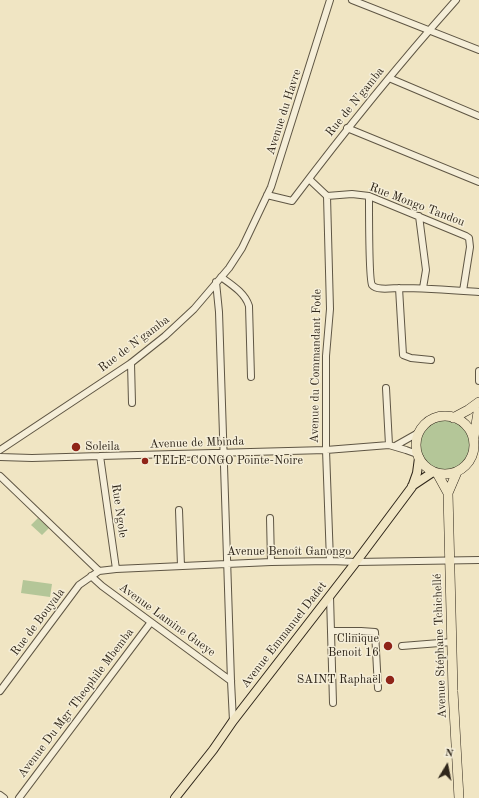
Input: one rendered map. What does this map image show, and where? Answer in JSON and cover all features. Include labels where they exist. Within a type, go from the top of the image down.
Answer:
[{"type":"highway","points":[[453,418],[479,402]]},
{"type":"highway","points":[[473,439],[469,430],[462,422],[443,416],[433,419],[424,425],[418,434],[416,447],[418,456],[427,468],[435,473],[448,474],[457,472],[465,466],[471,458],[474,449],[473,439],[479,406]]},
{"type":"highway","name":"Avenue Stéphane Tchichellé","points":[[457,472],[448,493],[453,690],[459,798]]},
{"type":"highway","name":"Avenue Stéphane Tchichellé","points":[[435,473],[448,493]]},
{"type":"main road","name":"Avenue Emmanuel Dadet","points":[[175,798],[412,487],[417,474],[418,456]]},
{"type":"main road","name":"Avenue Emmanuel Dadet","points":[[412,487],[435,473]]},
{"type":"street","name":"Avenue du Havre","points":[[251,227],[267,195],[284,148],[330,0]]},
{"type":"street","points":[[352,0],[479,50]]},
{"type":"street","name":"Rue de N'gamba","points":[[267,195],[292,201],[347,128],[456,0]]},
{"type":"street","points":[[389,78],[479,116]]},
{"type":"street","points":[[347,128],[479,182]]},
{"type":"street","points":[[309,179],[326,196]]},
{"type":"street","name":"Rue Mongo Tandou","points":[[326,196],[352,194],[369,196],[469,238],[470,247],[463,291]]},
{"type":"street","name":"Avenue du Commandant Fode","points":[[326,196],[330,309],[326,356],[326,450],[330,561]]},
{"type":"street","points":[[369,196],[372,284],[376,287],[423,288],[479,292]]},
{"type":"street","points":[[419,216],[426,270],[423,288]]},
{"type":"street","name":"Rue de N'gamba","points":[[0,450],[131,363],[181,322],[229,268],[242,248],[251,227]]},
{"type":"street","points":[[221,277],[238,290],[247,300],[249,306],[251,377]]},
{"type":"street","points":[[216,282],[219,312],[233,720]]},
{"type":"street","points":[[399,288],[403,356],[431,360]]},
{"type":"street","points":[[131,363],[132,403]]},
{"type":"street","points":[[479,371],[479,381]]},
{"type":"street","points":[[386,388],[392,446]]},
{"type":"street","name":"Avenue de Mbinda","points":[[0,457],[32,458],[326,450],[392,446],[418,434]]},
{"type":"street","name":"Avenue de Mbinda","points":[[392,446],[418,456]]},
{"type":"street","name":"Rue Ngole","points":[[100,456],[116,569]]},
{"type":"street","points":[[0,476],[99,571]]},
{"type":"street","points":[[178,510],[181,566]]},
{"type":"street","points":[[270,518],[271,562]]},
{"type":"street","name":"Avenue Benoît Ganongo","points":[[99,571],[227,563],[330,561],[449,562],[479,560]]},
{"type":"street","name":"Rue de Bouyala","points":[[0,691],[79,585],[99,571]]},
{"type":"street","name":"Avenue Lamine Gueye","points":[[91,576],[102,586],[231,681]]},
{"type":"street","points":[[330,596],[333,703]]},
{"type":"street","name":"Avenue Du Mgr Theophile Mbemba","points":[[19,798],[151,622]]},
{"type":"street","points":[[331,631],[375,632],[378,688]]},
{"type":"street","points":[[402,646],[452,642]]},
{"type":"street","points":[[0,796],[4,798]]},
{"type":"green space","points":[[445,418],[459,422],[467,430],[471,444],[467,458],[459,466],[445,470],[431,466],[423,458],[419,444],[423,430],[431,422]]},
{"type":"green space","points":[[38,518],[49,528],[42,535],[31,525]]},
{"type":"green space","points":[[23,580],[52,584],[50,597],[21,593]]},
{"type":"place","name":"Soleila","points":[[76,447]]},
{"type":"place","name":"TELE-CONGO Pointe-Noire","points":[[145,461]]},
{"type":"place","name":"Clinique Benoit 16","points":[[388,646]]},
{"type":"place","name":"SAINT Raphaël","points":[[390,680]]}]
